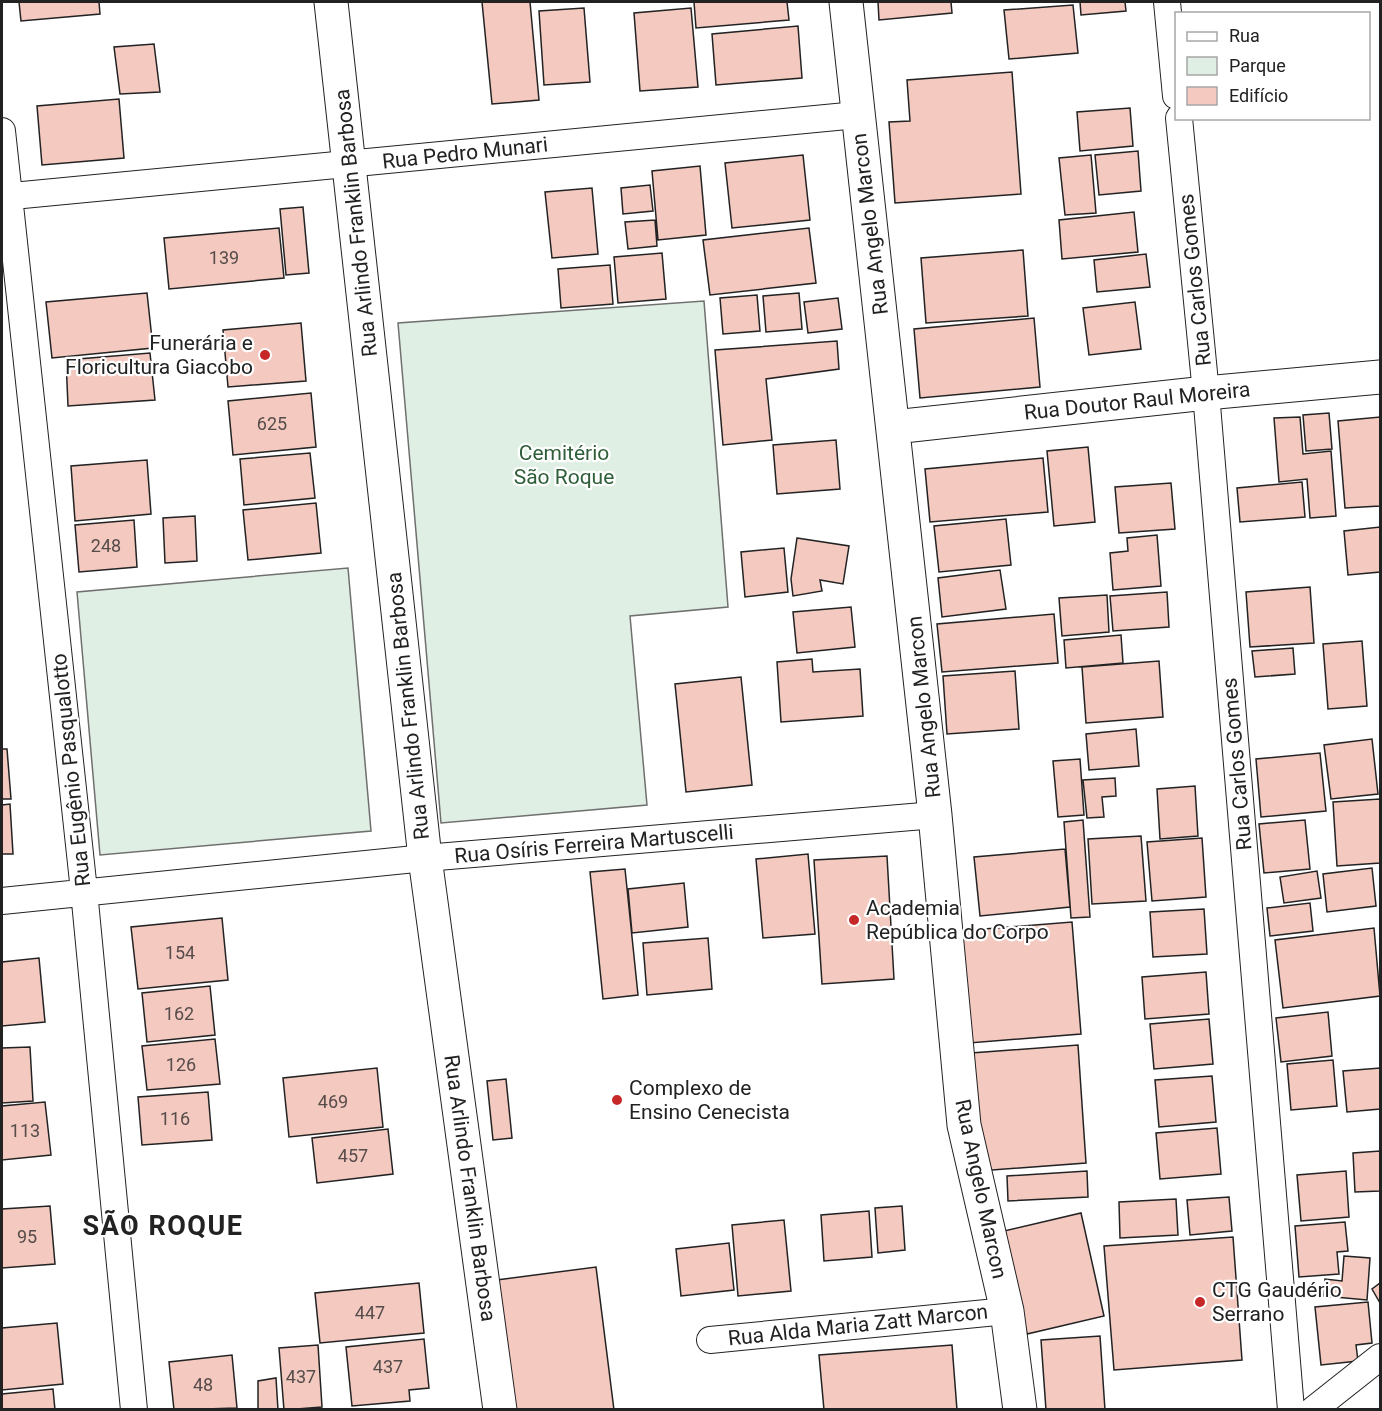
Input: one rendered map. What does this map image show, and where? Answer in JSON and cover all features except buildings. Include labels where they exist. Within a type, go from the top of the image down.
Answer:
[{"type":"street","name":"Rua Arlindo Franklin Barbosa","points":[[330,2],[350,165],[425,858],[500,1410]]},
{"type":"street","name":"Rua Angelo Marcon","points":[[846,2],[936,815],[964,1125],[1007,1311],[1020,1410]]},
{"type":"street","points":[[1167,2],[1175,86]]},
{"type":"street","name":"Rua Pedro Munari","points":[[5,197],[857,115]]},
{"type":"street","name":"Rua Carlos Gomes","points":[[1179,120],[1206,393],[1291,1410]]},
{"type":"street","name":"Rua Eugênio Pasqualotto","points":[[2,131],[5,197],[84,891],[134,1410]]},
{"type":"street","name":"Rua Doutor Raul Moreira","points":[[894,427],[1206,393],[1380,377]]},
{"type":"street","name":"Rua Osíris Ferreira Martuscelli","points":[[2,901],[425,858],[936,815]]},
{"type":"street","name":"Rua Alda Maria Zatt Marcon","points":[[710,1340],[1007,1311]]},
{"type":"street","points":[[1313,1410],[1380,1357]]},
{"type":"green space","name":"Cemitério São Roque","points":[[704,301],[728,607],[630,616],[647,805],[441,823],[398,323]]},
{"type":"green space","points":[[348,568],[371,831],[100,855],[77,592]]},
{"type":"place","name":"Funerária e Floricultura Giacobo","points":[[265,355]]},
{"type":"place","name":"Academia República do Corpo","points":[[854,920]]},
{"type":"place","name":"Complexo de Ensino Cenecista","points":[[617,1100]]},
{"type":"place","name":"CTG Gaudério Serrano","points":[[1200,1302]]},
{"type":"district","name":"SÃO ROQUE","points":[[163,1226]]}]
